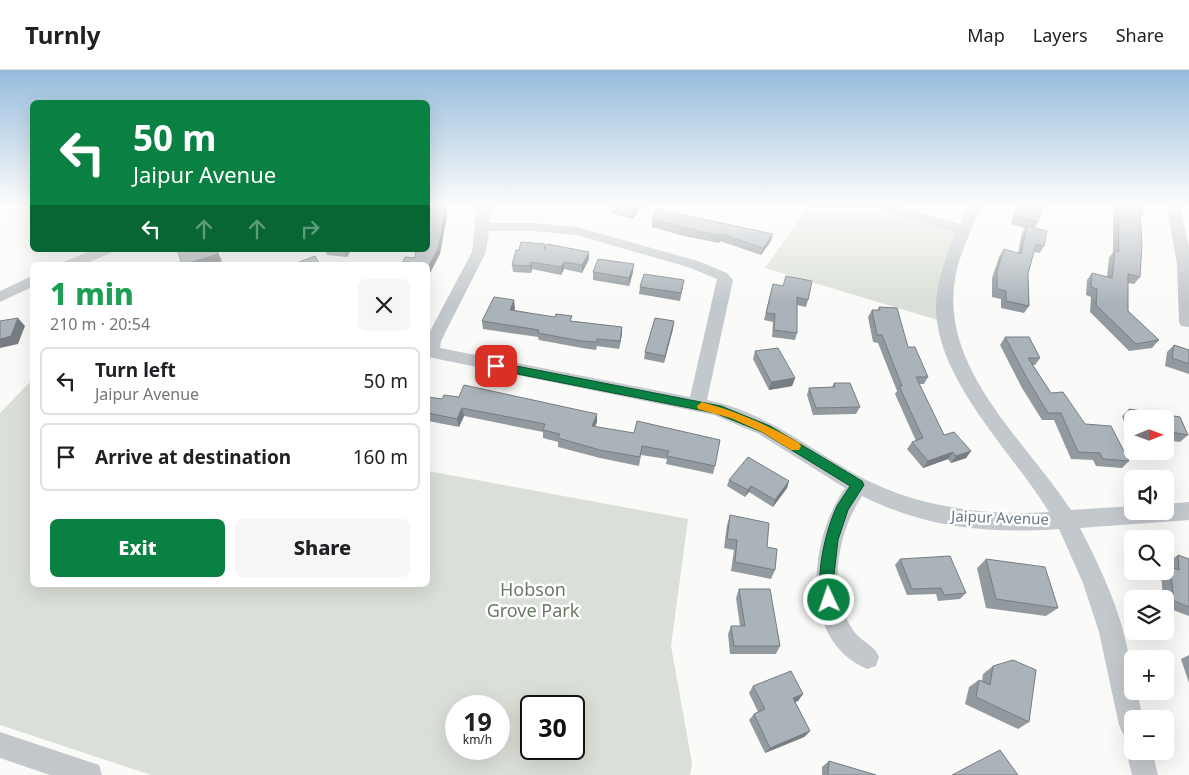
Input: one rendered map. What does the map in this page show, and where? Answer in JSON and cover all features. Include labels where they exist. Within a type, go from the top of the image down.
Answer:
[{"type":"street","name":"Jaipur Avenue","points":[[481,237],[479,252],[431,346],[433,353],[697,405],[734,415],[766,429],[858,485],[910,507],[966,520],[1033,522],[1064,519]]},
{"type":"street","points":[[602,237],[693,264],[722,276],[725,280],[697,405]]},
{"type":"street","points":[[962,237],[947,279],[946,293],[947,321],[956,354],[974,392],[989,416],[1051,496],[1076,540],[1104,608],[1116,649],[1129,710]]},
{"type":"street","points":[[1180,237],[1185,264],[1187,322]]},
{"type":"street","points":[[76,262],[101,252]]},
{"type":"street","points":[[0,297],[30,282]]},
{"type":"street","points":[[858,485],[838,518],[832,540],[827,575],[829,600],[836,622],[847,642],[868,657]]},
{"type":"street","points":[[1064,519],[1189,511]]},
{"type":"street","points":[[0,745],[89,775]]},
{"type":"street","points":[[1141,760],[1145,775]]},
{"type":"green space","points":[[787,237],[961,237],[944,322],[765,268]]},
{"type":"green space","name":"Hobson Grove Park","points":[[30,382],[30,587],[430,587],[430,471],[688,519],[671,646],[692,763],[690,775],[151,775],[0,725],[0,413]]},
{"type":"building","points":[[430,237],[440,237],[439,246],[430,264],[430,262],[402,262],[405,257],[415,258],[416,252],[430,252]]},
{"type":"building","points":[[730,237],[771,237],[763,248]]},
{"type":"building","points":[[1025,237],[1046,237],[1044,246],[1036,244],[1028,274],[1029,306],[1006,301],[1006,291],[997,289],[997,271],[1004,249],[1021,254]]},
{"type":"building","points":[[1119,237],[1142,237],[1140,277],[1128,274],[1128,311],[1159,340],[1136,344],[1096,305],[1097,289],[1091,287],[1092,273],[1112,278],[1115,251],[1119,252]]},
{"type":"building","points":[[521,242],[545,244],[544,250],[547,244],[589,252],[582,265],[564,262],[561,267],[531,262],[530,266],[512,265],[516,250],[519,250]]},
{"type":"building","points":[[178,252],[217,252],[218,254],[192,262],[181,262]]},
{"type":"building","points":[[315,256],[318,262],[299,262]]},
{"type":"building","points":[[598,259],[634,264],[629,278],[593,272]]},
{"type":"building","points":[[644,274],[684,280],[681,293],[640,287]]},
{"type":"building","points":[[786,276],[812,281],[808,300],[797,297],[797,333],[774,330],[775,314],[766,313],[773,284],[783,286]]},
{"type":"building","points":[[494,297],[514,300],[510,310],[555,317],[556,314],[572,316],[570,321],[622,327],[620,341],[597,339],[596,342],[581,341],[538,333],[539,330],[482,321]]},
{"type":"building","points":[[879,307],[897,308],[908,347],[915,347],[928,377],[916,377],[944,435],[954,432],[971,451],[956,456],[953,452],[928,461],[912,442],[923,438],[899,386],[902,386],[882,335],[877,335],[872,310],[880,310]]},
{"type":"building","points":[[18,318],[11,336],[0,339],[0,321]]},
{"type":"building","points":[[655,318],[674,321],[665,356],[645,352]]},
{"type":"building","points":[[1005,337],[1029,337],[1040,358],[1028,358],[1051,393],[1063,392],[1085,424],[1111,426],[1124,451],[1124,460],[1129,461],[1103,459],[1100,453],[1078,452],[1061,413],[1048,413]]},
{"type":"building","points":[[1174,345],[1189,350],[1189,364],[1172,358]]},
{"type":"building","points":[[778,348],[795,378],[771,382],[755,351]]},
{"type":"building","points":[[834,383],[850,383],[860,407],[816,408],[809,388],[835,387]]},
{"type":"building","points":[[464,385],[597,414],[592,426],[634,433],[637,421],[720,440],[715,466],[667,456],[669,451],[642,446],[640,457],[600,450],[558,438],[560,434],[543,430],[545,424],[462,408],[457,419],[430,413],[430,397],[442,399],[444,395],[459,397]]},
{"type":"building","points":[[1174,416],[1180,417],[1188,435],[1174,433]]},
{"type":"building","points":[[748,457],[789,481],[775,500],[751,486],[748,490],[729,480]]},
{"type":"building","points":[[730,515],[769,523],[767,547],[777,549],[775,570],[735,562],[737,540],[727,539]]},
{"type":"building","points":[[1178,555],[1189,559],[1189,607],[1174,601],[1172,580],[1174,580],[1174,568],[1179,570]]},
{"type":"building","points":[[950,556],[966,593],[944,595],[941,588],[912,589],[900,559]]},
{"type":"building","points":[[986,559],[1045,567],[1058,608],[996,599]]},
{"type":"building","points":[[739,589],[770,589],[780,646],[734,646],[731,626],[745,626]]},
{"type":"building","points":[[1013,660],[1036,670],[1029,722],[976,697],[979,680],[990,685],[993,666]]},
{"type":"building","points":[[791,671],[803,694],[793,698],[810,731],[770,748],[754,714],[765,709],[753,686]]},
{"type":"building","points":[[1000,750],[1018,775],[952,775]]},
{"type":"building","points":[[829,761],[876,775],[828,775]]},
{"type":"slow traffic","points":[[702,406],[734,415],[766,429],[795,446]]},
{"type":"route","points":[[496,366],[717,409],[766,429],[858,485],[838,518],[832,540],[827,575],[829,600]]}]
